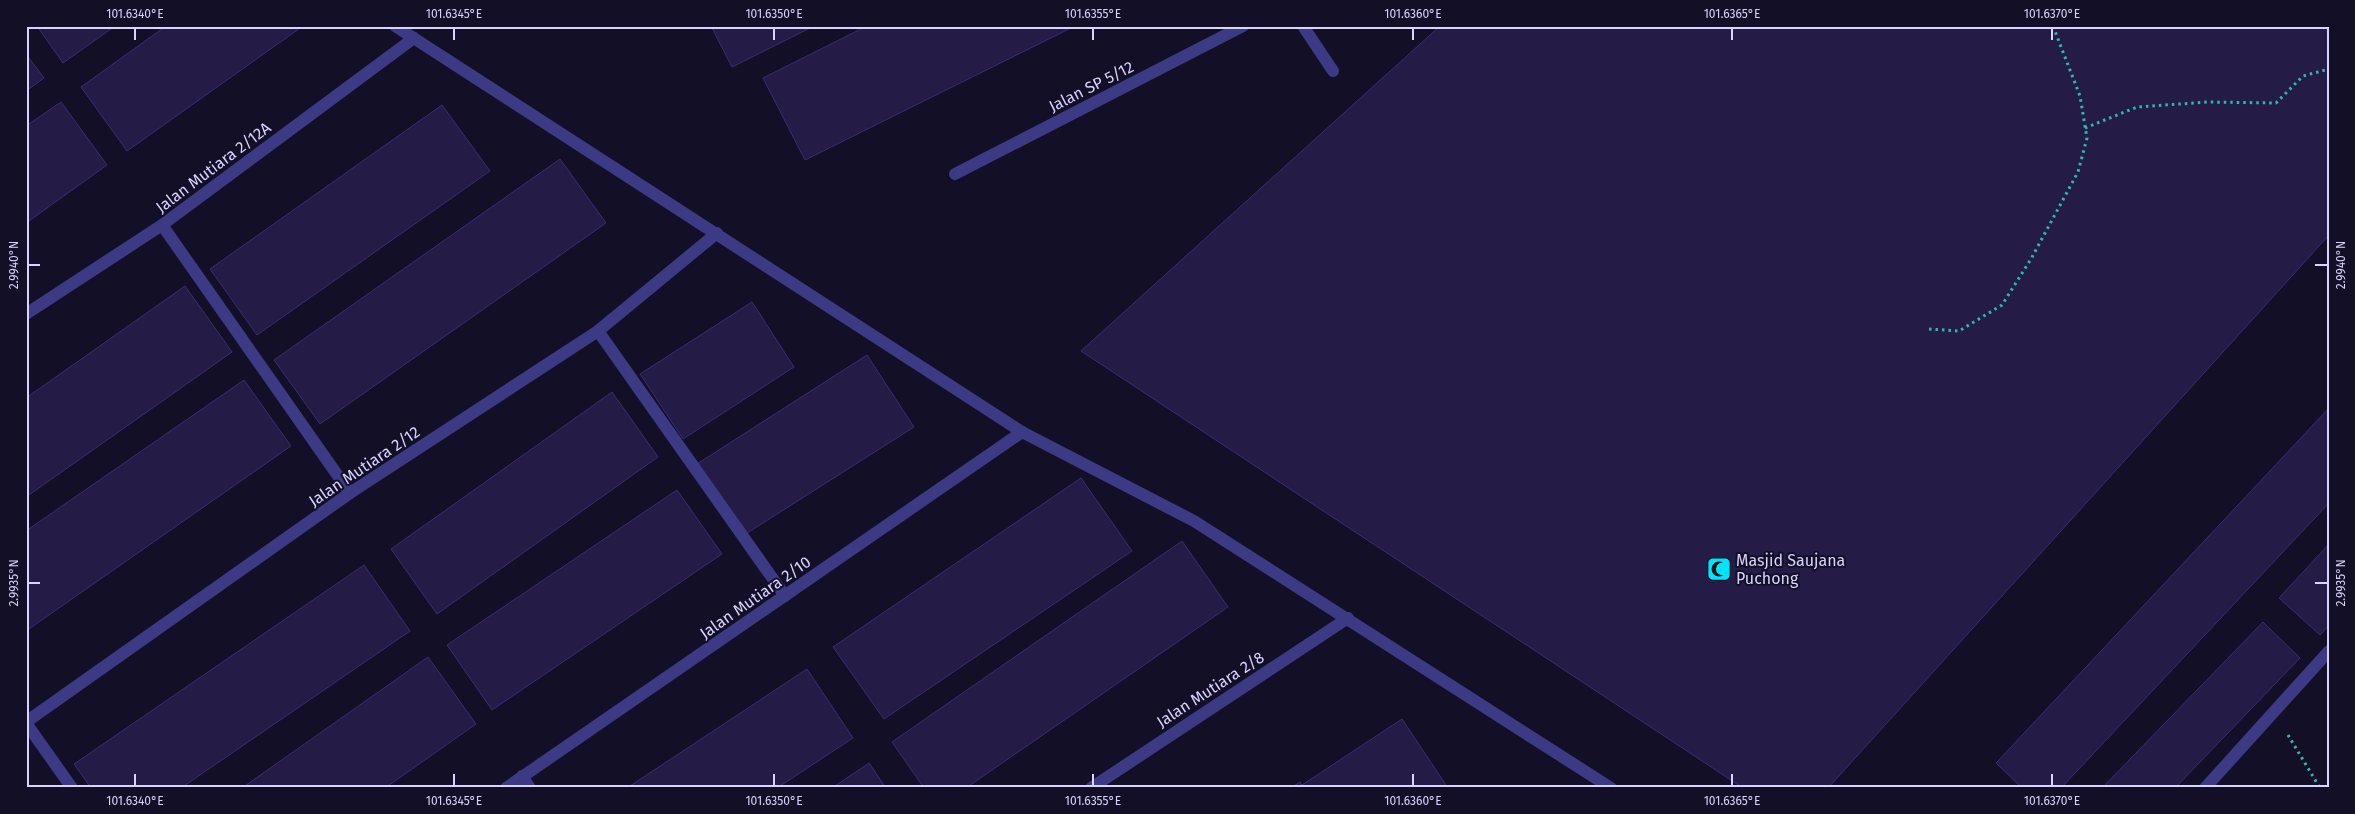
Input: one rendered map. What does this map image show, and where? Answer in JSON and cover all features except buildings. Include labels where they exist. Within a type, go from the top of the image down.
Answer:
[{"type":"street","points":[[395,26],[1022,432],[1194,521],[1611,788]]},
{"type":"street","name":"Jalan SP 5/12","points":[[955,174],[1243,26]]},
{"type":"street","points":[[1303,26],[1333,71]]},
{"type":"street","name":"Jalan Mutiara 2/12A","points":[[26,314],[162,225],[414,38]]},
{"type":"street","points":[[162,225],[350,493]]},
{"type":"street","name":"Jalan Mutiara 2/12","points":[[26,722],[350,493],[598,331],[717,234]]},
{"type":"street","points":[[598,331],[785,596]]},
{"type":"street","name":"Jalan Mutiara 2/10","points":[[506,788],[1022,432]]},
{"type":"street","name":"Jalan Mutiara 2/8","points":[[1091,788],[1348,618]]},
{"type":"street","points":[[2205,788],[2329,651]]},
{"type":"street","points":[[26,722],[72,788]]},
{"type":"street","points":[[522,776],[530,788]]},
{"type":"path","points":[[1929,329],[1959,331],[2002,305],[2031,259],[2078,172],[2087,138],[2080,96],[2053,26]]},
{"type":"path","points":[[2085,128],[2138,107],[2208,102],[2276,102],[2303,76],[2329,69]]},
{"type":"path","points":[[2274,713],[2320,788]]},
{"type":"place","name":"Masjid Saujana Puchong","points":[[1719,569]]}]
